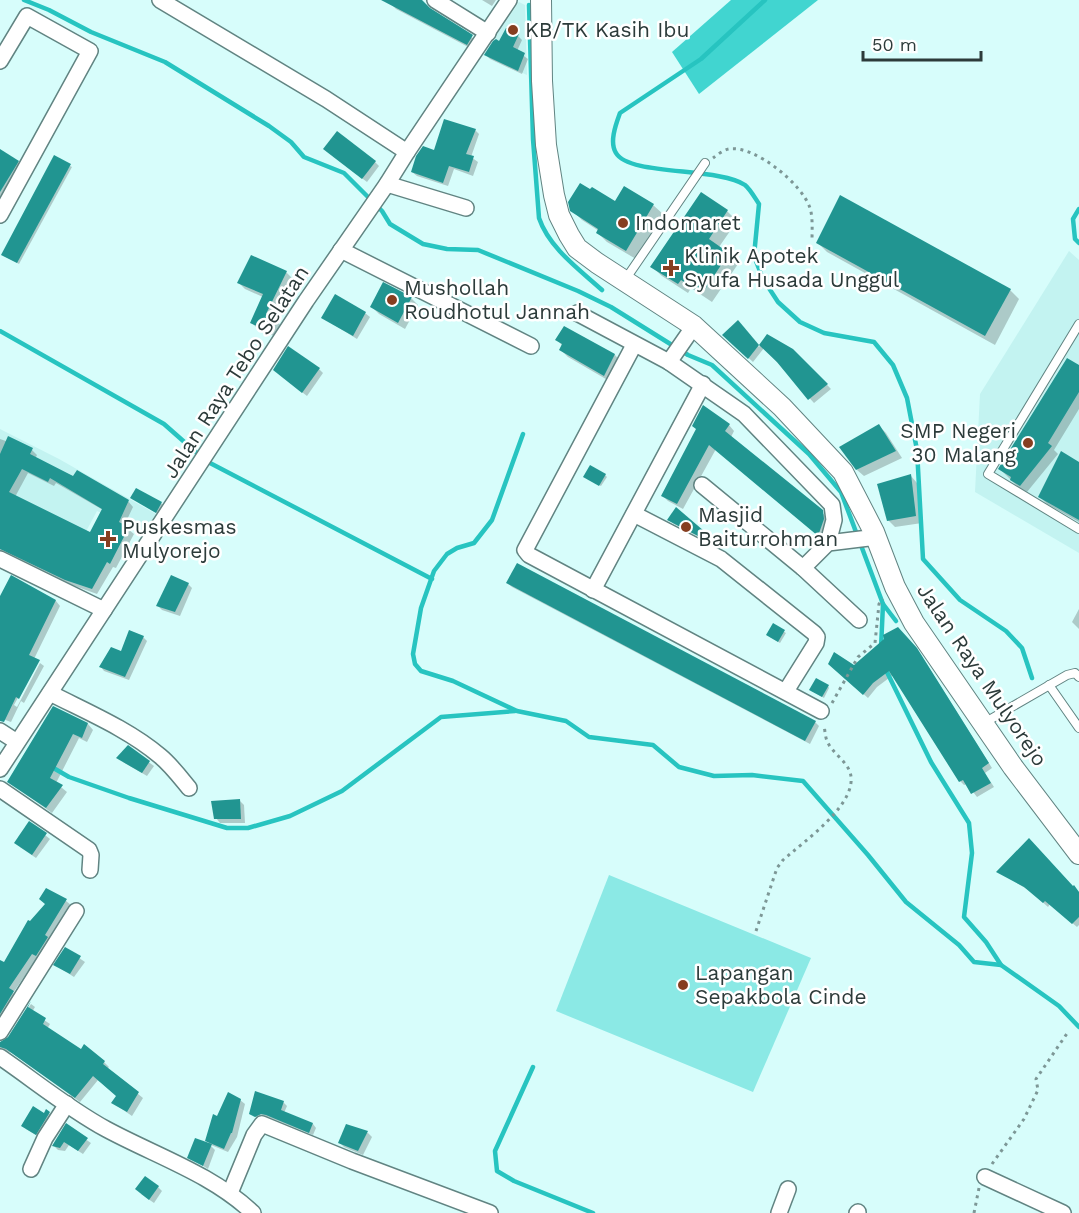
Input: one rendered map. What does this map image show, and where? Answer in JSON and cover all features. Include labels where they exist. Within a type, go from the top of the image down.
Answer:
[{"type":"main road","name":"Jalan Raya Mulyorejo","points":[[541,0],[546,145],[559,215],[578,248],[624,281],[782,407],[843,472],[870,538],[903,604],[983,723],[1055,825],[1079,854]]},
{"type":"street","points":[[160,0],[316,93],[406,152]]},
{"type":"street","points":[[435,0],[488,33]]},
{"type":"street","name":"Jalan Raya Tebo Selatan","points":[[0,769],[341,250],[509,0]]},
{"type":"street","points":[[0,61],[27,16],[90,51],[0,215]]},
{"type":"street","points":[[384,189],[465,208]]},
{"type":"street","points":[[341,250],[531,346]]},
{"type":"street","points":[[577,313],[634,345],[671,358],[744,414],[832,505],[836,542]]},
{"type":"street","points":[[671,358],[689,334]]},
{"type":"street","points":[[634,345],[525,550],[529,555],[593,590],[824,713]]},
{"type":"street","points":[[593,590],[703,384]]},
{"type":"street","points":[[702,485],[803,568],[859,620]]},
{"type":"street","points":[[634,514],[721,559],[814,633],[816,643],[786,691]]},
{"type":"street","points":[[803,568],[836,542],[870,538]]},
{"type":"street","points":[[0,560],[104,610]]},
{"type":"street","points":[[50,693],[128,733],[149,747],[163,758],[189,788]]},
{"type":"street","points":[[0,731],[17,742]]},
{"type":"street","points":[[0,789],[88,850],[91,855],[90,870]]},
{"type":"street","points":[[0,1032],[76,911]]},
{"type":"street","points":[[0,1057],[104,1128],[230,1193],[253,1213]]},
{"type":"street","points":[[31,1169],[45,1138],[67,1104]]},
{"type":"street","points":[[230,1193],[254,1135],[262,1124],[490,1213]]},
{"type":"street","points":[[985,1177],[1064,1213]]},
{"type":"street","points":[[779,1213],[788,1189]]},
{"type":"lane","points":[[624,281],[705,163]]},
{"type":"lane","points":[[1079,324],[988,474],[1079,529]]},
{"type":"lane","points":[[983,723],[1067,675],[1075,673],[1079,676]]},
{"type":"lane","points":[[1049,685],[1079,728]]},
{"type":"path","points":[[705,163],[727,149],[745,150],[759,156],[798,187],[810,208],[812,241]]},
{"type":"path","points":[[756,932],[777,868],[835,813],[849,792],[851,780],[849,770],[827,742],[824,713],[858,657],[875,643],[879,604]]},
{"type":"path","points":[[974,1213],[978,1191],[985,1177],[996,1157],[1024,1119],[1038,1090],[1036,1079],[1068,1032]]},
{"type":"shaded area","points":[[731,0],[818,0],[699,94],[672,52]]},
{"type":"shaded area","name":"KB/TK Kasih Ibu","points":[[519,2],[525,5],[527,75],[483,55]]},
{"type":"shaded area","name":"SMP Negeri 30 Malang","points":[[1069,251],[1079,260],[1079,553],[975,492],[980,394]]},
{"type":"shaded area","points":[[0,429],[59,459],[156,514],[143,533],[97,511],[76,550],[0,516]]},
{"type":"shaded area","name":"Lapangan Sepakbola Cinde","points":[[609,875],[811,958],[753,1092],[556,1011]]},
{"type":"building","points":[[381,0],[422,0],[430,8],[473,35],[467,45]]},
{"type":"building","points":[[506,28],[519,34],[513,47],[525,53],[518,71],[484,55],[493,41],[496,39],[499,41]]},
{"type":"building","points":[[444,119],[476,129],[466,154],[474,156],[469,172],[449,166],[443,183],[411,172],[416,156],[423,146],[434,150]]},
{"type":"building","points":[[337,131],[376,161],[362,179],[323,149]]},
{"type":"building","points":[[0,149],[19,161],[0,192]]},
{"type":"building","points":[[54,155],[71,164],[17,263],[1,255]]},
{"type":"building","points":[[580,183],[590,189],[592,187],[615,201],[624,186],[654,204],[626,251],[596,233],[598,229],[570,211],[568,202]]},
{"type":"building","points":[[701,192],[728,210],[709,239],[729,253],[702,294],[681,280],[678,284],[650,267]]},
{"type":"building","points":[[840,195],[1011,289],[985,336],[816,243]]},
{"type":"building","points":[[251,255],[287,271],[266,314],[276,319],[270,332],[250,323],[263,294],[237,283]]},
{"type":"building","name":"Mushollah Roudhotul Jannah","points":[[383,282],[412,297],[398,323],[370,307]]},
{"type":"building","points":[[335,294],[366,312],[353,336],[321,318]]},
{"type":"building","points":[[738,320],[759,345],[748,359],[722,335]]},
{"type":"building","points":[[564,326],[615,354],[604,376],[559,350],[562,344],[555,340]]},
{"type":"building","points":[[767,334],[793,349],[828,384],[808,400],[777,362],[759,345]]},
{"type":"building","points":[[288,346],[320,368],[302,393],[273,370]]},
{"type":"building","points":[[1067,358],[1079,365],[1079,392],[1048,443],[1052,446],[1020,486],[998,469]]},
{"type":"building","points":[[703,405],[730,424],[725,431],[823,510],[824,519],[818,536],[709,445],[677,504],[661,496],[696,429],[692,426]]},
{"type":"building","points":[[879,424],[896,451],[856,470],[839,447]]},
{"type":"building","points":[[8,436],[33,448],[30,454],[73,476],[77,470],[129,500],[119,522],[129,527],[110,564],[107,562],[92,589],[65,580],[0,549],[0,454]],"holes":[[[22,469],[48,482],[50,478],[102,509],[90,532],[9,492]]]},
{"type":"building","points":[[1061,451],[1079,462],[1079,520],[1038,497]]},
{"type":"building","points":[[590,465],[606,474],[599,486],[583,477]]},
{"type":"building","points":[[911,474],[916,516],[887,521],[877,484]]},
{"type":"building","points":[[136,488],[162,502],[156,513],[130,498]]},
{"type":"building","name":"Masjid Baiturrohman","points":[[676,507],[704,531],[700,537],[667,520]]},
{"type":"building","points":[[517,563],[816,721],[805,741],[506,583]]},
{"type":"building","points":[[11,575],[56,600],[29,655],[40,660],[19,699],[16,697],[4,722],[0,721],[0,596]]},
{"type":"building","points":[[171,575],[189,583],[175,612],[156,606]]},
{"type":"building","points":[[773,623],[785,630],[778,642],[766,635]]},
{"type":"building","points":[[898,627],[917,648],[989,763],[982,768],[991,783],[971,794],[963,780],[959,782],[889,671],[873,683],[863,695],[828,664],[834,652],[854,665],[884,639],[883,635]]},
{"type":"building","points":[[129,630],[144,636],[125,677],[99,667],[111,647],[121,651]]},
{"type":"building","points":[[816,678],[829,685],[822,697],[809,690]]},
{"type":"building","points":[[53,706],[88,723],[82,738],[73,734],[50,778],[63,785],[46,808],[7,782]]},
{"type":"building","points":[[128,745],[150,761],[142,773],[116,758]]},
{"type":"building","points":[[240,799],[241,819],[214,819],[211,801]]},
{"type":"building","points":[[29,821],[47,833],[32,855],[14,843]]},
{"type":"building","points":[[1029,838],[1079,892],[1079,917],[1072,924],[1045,901],[1043,903],[1024,887],[996,872]]},
{"type":"building","points":[[46,888],[67,899],[45,935],[48,937],[36,956],[32,954],[9,988],[14,991],[0,1014],[0,960],[4,962],[28,920],[30,921],[45,904],[39,899]]},
{"type":"building","points":[[65,947],[81,956],[70,974],[53,965]]},
{"type":"building","points":[[31,1001],[28,1007],[46,1018],[43,1024],[81,1049],[84,1044],[105,1061],[103,1064],[139,1092],[127,1112],[111,1103],[116,1096],[93,1076],[75,1098],[0,1047],[0,1042],[8,1037]]},
{"type":"building","points":[[255,1091],[284,1101],[281,1110],[313,1123],[309,1133],[266,1115],[261,1114],[255,1117],[249,1114]]},
{"type":"building","points":[[228,1092],[241,1099],[232,1133],[224,1149],[205,1141],[213,1114],[217,1116]]},
{"type":"building","points":[[33,1106],[44,1113],[46,1109],[50,1112],[36,1135],[21,1126]]},
{"type":"building","points":[[66,1123],[88,1138],[78,1151],[64,1142],[60,1148],[52,1146]]},
{"type":"building","points":[[346,1124],[368,1131],[358,1151],[338,1143]]},
{"type":"building","points":[[195,1138],[212,1144],[203,1166],[187,1158]]},
{"type":"building","points":[[145,1176],[159,1186],[149,1200],[135,1189]]},
{"type":"waterway","points":[[24,0],[91,32],[165,62],[269,126],[291,142],[304,157],[344,173],[382,211],[390,224],[423,244],[447,249],[478,250],[578,291],[611,307],[688,355],[712,365],[809,454],[841,492],[883,604],[881,648]]},
{"type":"waterway","points":[[765,0],[701,59],[620,113],[614,133],[614,149],[624,160],[638,165],[733,179],[745,185],[759,204],[754,256],[763,279],[778,302],[800,322],[824,333],[874,342],[893,365],[907,398],[917,450],[923,559],[960,600],[1006,631],[1022,648],[1032,678]]},
{"type":"waterway","points":[[529,5],[533,139],[539,218],[558,249],[602,290]]},
{"type":"waterway","points":[[1079,209],[1073,219],[1075,239],[1079,243]]},
{"type":"waterway","points":[[0,331],[164,424],[198,454]]},
{"type":"waterway","points":[[523,434],[492,520],[474,543],[447,554],[434,571],[421,608],[413,654],[415,664],[421,671],[453,681],[517,711],[566,721],[589,737],[653,745],[679,767],[714,776],[752,775],[803,781],[906,902],[959,945],[974,962],[1001,965]]},
{"type":"waterway","points":[[210,463],[432,579]]},
{"type":"waterway","points":[[883,604],[896,621]]},
{"type":"waterway","points":[[885,668],[931,762],[969,823],[972,853],[964,917],[986,942],[1001,965],[1059,1006],[1079,1027]]},
{"type":"waterway","points":[[50,766],[69,777],[129,798],[227,828],[248,828],[290,816],[342,791],[441,717],[515,711]]},
{"type":"waterway","points":[[533,1067],[495,1151],[497,1171],[514,1181],[593,1213]]},
{"type":"place","name":"KB/TK Kasih Ibu","points":[[513,30]]},
{"type":"place","name":"Indomaret","points":[[623,223]]},
{"type":"place","name":"Klinik Apotek Syufa Husada Unggul","points":[[671,268]]},
{"type":"place","name":"Mushollah Roudhotul Jannah","points":[[392,300]]},
{"type":"place","name":"SMP Negeri 30 Malang","points":[[1028,443]]},
{"type":"place","name":"Masjid Baiturrohman","points":[[686,527]]},
{"type":"place","name":"Puskesmas Mulyorejo","points":[[108,539]]},
{"type":"place","name":"Lapangan Sepakbola Cinde","points":[[683,985]]}]
